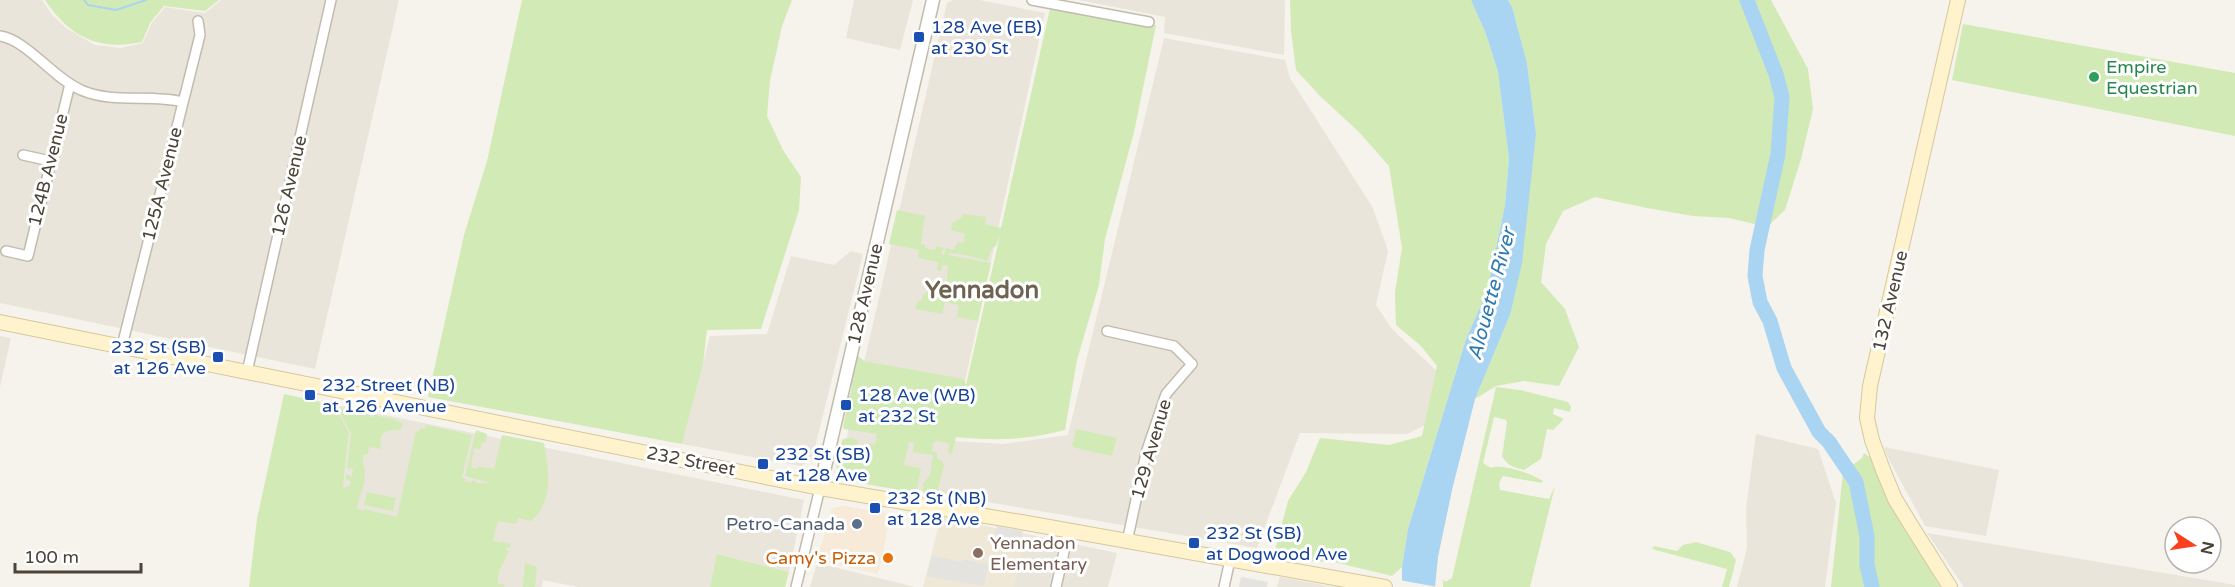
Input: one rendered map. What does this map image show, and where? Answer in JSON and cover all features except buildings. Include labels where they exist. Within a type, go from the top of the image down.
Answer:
[{"type":"main road","name":"132 Avenue","points":[[1950,587],[1895,499],[1872,440],[1868,418],[1870,386],[1958,0]]},
{"type":"main road","name":"232 Street","points":[[0,322],[820,488],[1069,530],[1322,580],[1382,586]]},
{"type":"street","name":"126 Avenue","points":[[247,372],[331,0]]},
{"type":"street","name":"128 Avenue","points":[[796,587],[933,0]]},
{"type":"street","points":[[1032,0],[1149,22]]},
{"type":"street","name":"125A Avenue","points":[[122,346],[200,35],[198,21]]},
{"type":"street","points":[[0,36],[13,40],[70,84],[91,94],[183,102]]},
{"type":"street","name":"124B Avenue","points":[[6,251],[28,256],[70,84]]},
{"type":"street","points":[[23,155],[50,161]]},
{"type":"street","name":"129 Avenue","points":[[1107,331],[1174,346],[1192,364],[1166,394],[1146,453],[1127,542]]},
{"type":"street","points":[[1056,587],[1069,530]]},
{"type":"street","points":[[1224,587],[1230,560]]},
{"type":"shaded area","points":[[0,0],[42,0],[53,16],[66,28],[95,45],[120,48],[143,43],[151,24],[165,7],[205,13],[221,0],[399,0],[315,369],[0,303]]},
{"type":"shaded area","points":[[854,0],[913,0],[900,50],[846,38]]},
{"type":"shaded area","points":[[953,0],[980,0],[1045,13],[952,441],[1003,444],[1068,435],[1164,38],[1285,60],[1290,78],[1373,208],[1388,251],[1376,305],[1392,329],[1442,376],[1433,421],[1407,434],[1300,433],[1257,548],[846,478],[839,471],[947,3]]},
{"type":"shaded area","points":[[1079,0],[1285,0],[1284,55],[1164,33],[1165,17]]},
{"type":"shaded area","points":[[851,251],[863,254],[812,459],[801,466],[682,444],[710,336],[767,334],[791,256],[834,265]]},
{"type":"shaded area","points":[[0,336],[11,338],[0,387]]},
{"type":"shaded area","points":[[335,405],[804,500],[789,572],[718,554],[710,587],[578,587],[543,580],[542,587],[467,587],[420,552],[361,518],[339,509],[349,433]]},
{"type":"shaded area","points":[[1756,434],[1818,449],[1836,503],[1825,587],[1737,587],[1747,548],[1746,509]]},
{"type":"shaded area","points":[[1884,447],[1999,470],[1986,536],[1925,526]]},
{"type":"shaded area","points":[[844,506],[891,514],[878,574],[817,560],[832,508]]},
{"type":"shaded area","points":[[941,517],[1026,534],[1013,587],[923,587]]},
{"type":"shaded area","points":[[997,526],[1023,531],[1019,548],[993,543]]},
{"type":"shaded area","points":[[1927,533],[2163,573],[2163,575],[2235,585],[2235,587],[1964,587]]},
{"type":"shaded area","points":[[1026,534],[1117,553],[1108,587],[1013,587]]},
{"type":"shaded area","points":[[932,555],[962,562],[963,559],[988,564],[984,586],[927,576]]},
{"type":"shaded area","points":[[817,563],[915,587],[810,587]]},
{"type":"shaded area","points":[[1241,577],[1268,582],[1267,587],[1239,587]]},
{"type":"shaded area","points":[[1280,577],[1334,587],[1277,587]]},
{"type":"green space","points":[[45,0],[219,0],[205,11],[164,6],[150,23],[142,42],[111,44],[86,38],[75,32],[54,13]]},
{"type":"green space","points":[[522,0],[792,0],[782,26],[770,81],[767,116],[783,150],[801,177],[799,210],[761,329],[707,330],[703,364],[682,444],[428,397],[464,235],[487,161]]},
{"type":"green space","points":[[1290,0],[1471,0],[1486,34],[1498,72],[1509,159],[1505,205],[1487,292],[1466,339],[1408,529],[1402,567],[1392,576],[1334,562],[1300,561],[1275,550],[1288,501],[1306,472],[1320,438],[1389,445],[1422,436],[1437,366],[1421,346],[1396,325],[1395,292],[1402,248],[1389,166],[1359,132],[1296,70]]},
{"type":"green space","points":[[1508,0],[1771,0],[1808,69],[1813,109],[1785,210],[1767,227],[1729,218],[1693,216],[1595,197],[1563,211],[1546,244],[1541,282],[1565,309],[1579,347],[1559,386],[1524,381],[1496,386],[1475,399],[1510,315],[1536,134],[1527,63],[1512,7]]},
{"type":"green space","points":[[1051,4],[1156,25],[1134,132],[1105,239],[1099,285],[1077,360],[1065,430],[1011,439],[956,437],[952,454],[948,453],[949,443],[936,441],[933,443],[932,451],[937,453],[937,459],[942,461],[944,466],[936,496],[923,493],[923,484],[930,475],[933,455],[913,452],[914,443],[909,442],[904,465],[921,468],[916,493],[843,480],[838,470],[837,455],[843,439],[851,438],[858,441],[856,453],[863,457],[867,455],[870,443],[875,444],[877,434],[843,427],[848,403],[846,402],[851,393],[855,357],[858,356],[864,361],[964,379],[966,385],[1000,235],[987,261],[957,253],[948,255],[991,263],[978,321],[957,317],[959,305],[945,302],[942,314],[915,309],[917,302],[921,301],[923,295],[928,291],[937,293],[940,287],[946,287],[948,266],[943,265],[940,272],[937,270],[938,262],[918,258],[919,250],[889,244],[897,210],[925,216],[921,244],[925,245],[925,248],[935,250],[936,246],[944,248],[941,254],[944,255],[946,248],[954,250],[957,243],[964,242],[965,234],[951,230],[952,223],[962,218],[963,214],[986,217],[985,224],[1001,228]]},
{"type":"green space","name":"Empire Equestrian","points":[[1963,24],[2235,73],[2235,136],[1952,80]]},
{"type":"green space","points":[[1496,387],[1520,390],[1568,402],[1571,407],[1570,412],[1554,408],[1553,414],[1564,419],[1553,430],[1547,429],[1541,459],[1524,470],[1509,464],[1502,456],[1507,423],[1506,420],[1494,417],[1483,463],[1491,468],[1502,467],[1517,470],[1543,481],[1542,483],[1503,476],[1499,483],[1500,490],[1549,499],[1555,486],[1530,587],[1443,587],[1443,579],[1445,582],[1452,578]]},
{"type":"green space","points":[[284,394],[335,405],[349,433],[343,488],[350,486],[351,481],[346,480],[346,475],[352,476],[353,469],[347,468],[351,434],[338,408],[370,414],[373,418],[374,415],[394,419],[403,424],[400,430],[390,430],[384,433],[380,439],[381,449],[369,447],[368,454],[365,454],[364,481],[357,508],[363,511],[364,509],[397,517],[416,431],[419,432],[420,428],[425,429],[426,425],[472,435],[462,477],[465,481],[472,483],[472,480],[478,483],[491,483],[465,476],[476,430],[487,434],[485,443],[482,442],[480,449],[474,448],[471,467],[477,469],[478,466],[494,469],[502,435],[544,443],[548,484],[544,504],[539,513],[531,521],[518,518],[516,524],[498,521],[493,541],[511,544],[510,548],[507,547],[506,550],[509,551],[500,569],[497,583],[505,585],[504,587],[249,587],[257,519]]},
{"type":"green space","points":[[1076,429],[1117,438],[1112,456],[1072,447]]},
{"type":"green space","points":[[1864,453],[1871,458],[1891,503],[1940,587],[1831,587],[1843,472],[1862,458]]},
{"type":"green space","points":[[367,492],[396,498],[393,511],[364,505]]},
{"type":"green space","points":[[1696,542],[1730,552],[1736,560],[1729,587],[1722,587],[1727,569],[1652,549],[1654,546],[1677,551],[1683,545]]},
{"type":"green space","points":[[717,554],[789,572],[785,587],[710,587]]},
{"type":"green space","points":[[525,563],[537,567],[535,587],[523,587]]},
{"type":"water","name":"Alouette River","points":[[1471,0],[1508,0],[1512,7],[1527,63],[1536,134],[1522,263],[1510,315],[1475,399],[1452,490],[1438,557],[1435,587],[1402,587],[1402,567],[1408,529],[1466,339],[1487,292],[1505,205],[1509,159],[1498,72],[1486,34]]},
{"type":"pier","points":[[1399,580],[1438,587],[1399,587]]},
{"type":"waterway","points":[[84,0],[88,5],[116,10],[146,0]]},
{"type":"waterway","points":[[1747,0],[1776,74],[1782,97],[1778,154],[1757,250],[1755,276],[1760,302],[1770,321],[1784,368],[1819,432],[1829,442],[1856,482],[1867,536],[1867,565],[1872,587]]},
{"type":"place","name":"128 Ave (EB) at 230 St","points":[[919,37]]},
{"type":"place","name":"Empire Equestrian","points":[[2094,77]]},
{"type":"place","name":"232 St (SB) at 126 Ave","points":[[218,357]]},
{"type":"place","name":"232 Street (NB) at 126 Avenue","points":[[310,395]]},
{"type":"place","name":"128 Ave (WB) at 232 St","points":[[846,405]]},
{"type":"place","name":"232 St (SB) at 128 Ave","points":[[763,464]]},
{"type":"place","name":"232 St (NB) at 128 Ave","points":[[875,508]]},
{"type":"place","name":"Petro-Canada","points":[[857,524]]},
{"type":"place","name":"232 St (SB) at Dogwood Ave","points":[[1194,543]]},
{"type":"place","name":"Yennadon Elementary","points":[[978,553]]},
{"type":"place","name":"Camy's Pizza","points":[[888,558]]},
{"type":"district","name":"Yennadon","points":[[982,290]]}]
